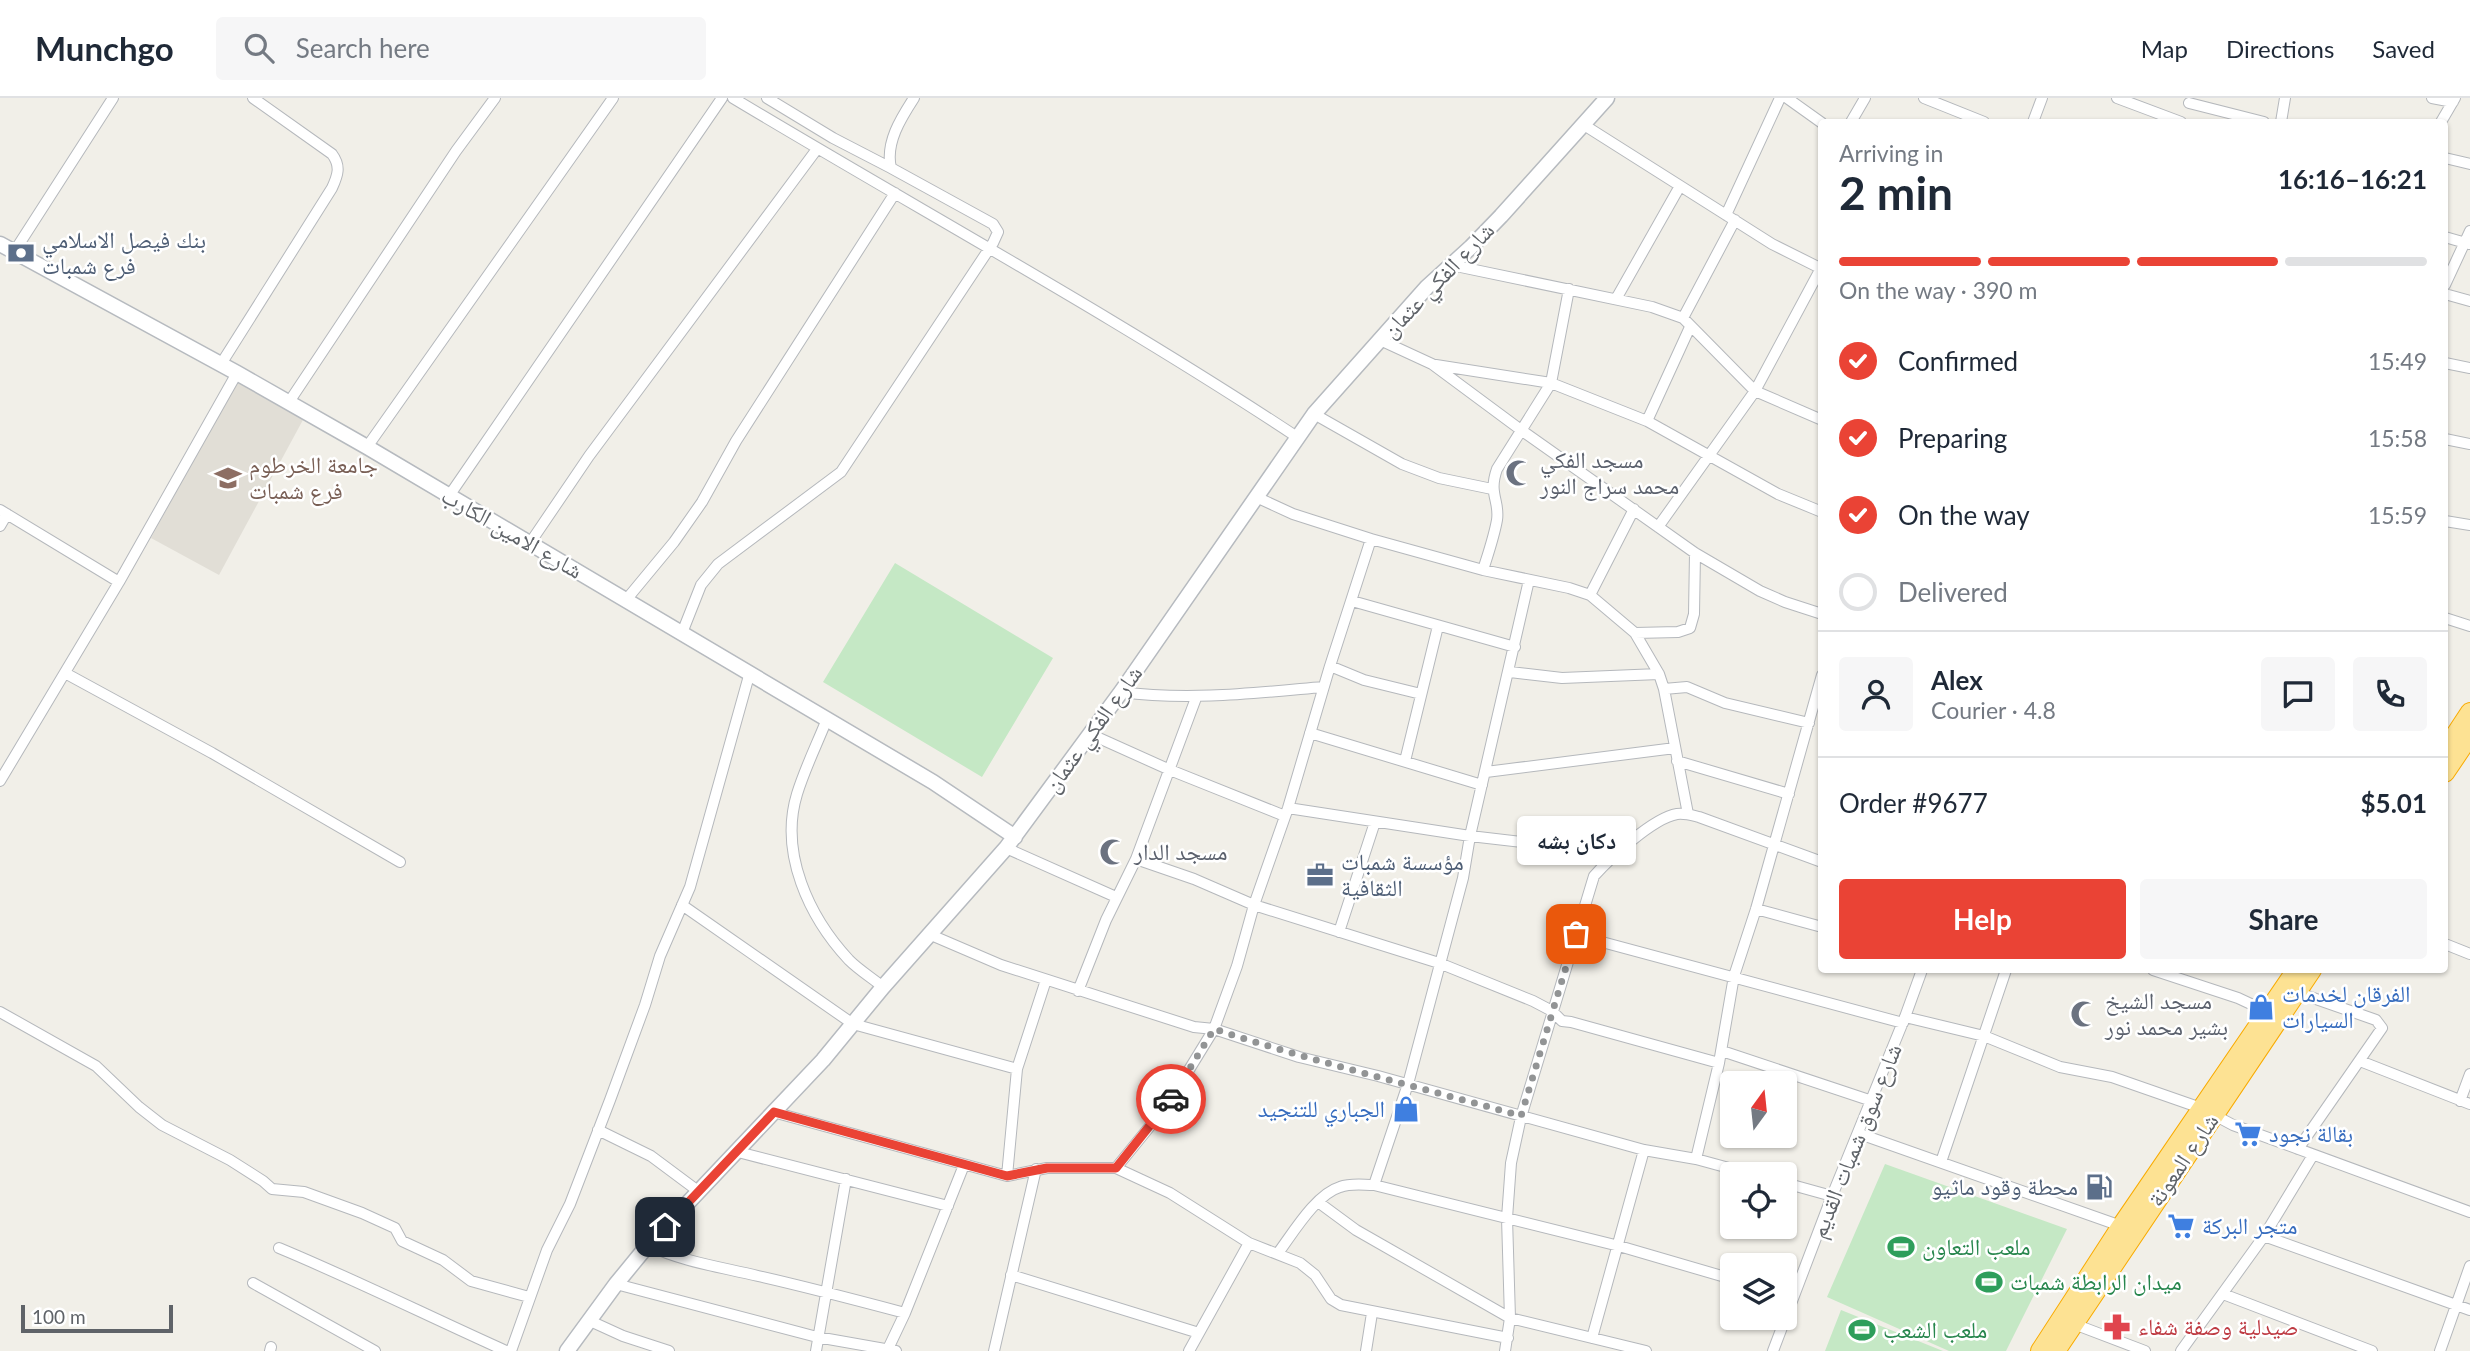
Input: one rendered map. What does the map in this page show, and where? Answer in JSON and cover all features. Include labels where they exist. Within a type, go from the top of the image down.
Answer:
[{"type":"highway","points":[[2448,742],[2470,712]]},
{"type":"highway","points":[[2448,769],[2470,736]]},
{"type":"highway","name":"شارع المعونة","points":[[2056,1351],[2294,973]]},
{"type":"highway","name":"شارع المعونة","points":[[2040,1351],[2121,1226],[2310,973]]},
{"type":"street","points":[[14,252],[113,98]]},
{"type":"street","points":[[221,364],[332,188],[339,170],[331,155],[253,98]]},
{"type":"street","points":[[289,402],[456,151],[495,98]]},
{"type":"street","points":[[367,447],[613,98]]},
{"type":"street","points":[[449,496],[722,98]]},
{"type":"street","points":[[733,98],[1208,378],[1297,437]]},
{"type":"street","points":[[682,633],[701,585],[718,565],[841,472],[998,232],[993,225],[833,138],[767,98]]},
{"type":"street","points":[[891,168],[889,151],[892,138],[914,98]]},
{"type":"street","name":"شارع الفكي عثمان","points":[[567,1351],[588,1320],[648,1245],[823,1060],[883,987],[1011,842],[1121,692],[1314,414],[1427,287],[1508,208],[1608,98]]},
{"type":"street","points":[[1683,318],[1730,217],[1780,98]]},
{"type":"street","points":[[1787,98],[1818,120]]},
{"type":"street","points":[[1853,119],[1865,98]]},
{"type":"street","points":[[1924,98],[1976,119]]},
{"type":"street","points":[[2034,119],[2042,98]]},
{"type":"street","points":[[2118,98],[2174,119]]},
{"type":"street","points":[[2282,119],[2286,98]]},
{"type":"street","points":[[2432,98],[2454,100],[2443,119]]},
{"type":"street","points":[[2183,119],[2190,101],[2253,119]]},
{"type":"street","points":[[1584,125],[1772,244],[1818,267]]},
{"type":"street","points":[[530,543],[589,456],[817,149]]},
{"type":"street","points":[[2448,159],[2470,164]]},
{"type":"street","points":[[1616,299],[1681,186]]},
{"type":"street","points":[[626,600],[674,542],[702,502],[736,441],[895,193]]},
{"type":"street","points":[[2448,279],[2467,244],[2470,231]]},
{"type":"street","points":[[2448,238],[2467,244]]},
{"type":"street","name":"شارع الامين الكارب","points":[[0,244],[289,402],[750,673],[933,782],[1011,842]]},
{"type":"street","points":[[1451,265],[1652,307],[1683,318],[1755,391],[1818,418]]},
{"type":"street","points":[[1658,527],[1755,391],[1818,274]]},
{"type":"street","points":[[1483,570],[1497,517],[1492,488],[1497,469],[1551,383],[1569,289]]},
{"type":"street","points":[[2448,296],[2470,301]]},
{"type":"street","points":[[1647,421],[1690,327]]},
{"type":"street","points":[[1380,340],[1432,364],[1695,553],[1760,591],[1818,613]]},
{"type":"street","points":[[1432,364],[1551,383],[1647,421],[1778,494],[1818,510]]},
{"type":"street","points":[[2448,364],[2470,368]]},
{"type":"street","points":[[0,781],[119,582],[237,373]]},
{"type":"street","points":[[1314,414],[1402,464],[1439,478],[1492,488]]},
{"type":"street","points":[[2448,440],[2470,444]]},
{"type":"street","points":[[1256,497],[1293,514],[1371,539],[1483,570],[1590,595],[1635,633],[1659,674],[1688,814]]},
{"type":"street","points":[[1590,595],[1634,509]]},
{"type":"street","points":[[0,526],[4,512],[119,582]]},
{"type":"street","points":[[2448,521],[2470,525]]},
{"type":"street","points":[[1116,1168],[1168,1104],[1214,1029],[1237,965],[1371,539]]},
{"type":"street","points":[[1635,633],[1678,632],[1690,628],[1694,614],[1695,553]]},
{"type":"street","points":[[1374,1185],[1408,1084],[1463,878],[1529,580]]},
{"type":"street","points":[[1352,600],[1515,647]]},
{"type":"street","points":[[2448,619],[2470,626]]},
{"type":"street","points":[[1405,761],[1438,626]]},
{"type":"street","points":[[1330,666],[1364,680],[1421,694]]},
{"type":"street","points":[[1510,672],[1562,678],[1659,674]]},
{"type":"street","points":[[65,673],[212,753],[400,862]]},
{"type":"street","points":[[279,1248],[340,1273],[422,1314],[508,1351],[547,1250],[570,1204],[636,1031],[660,956],[698,862],[750,673]]},
{"type":"street","points":[[1121,692],[1196,698],[1323,687]]},
{"type":"street","points":[[1664,689],[1687,687],[1726,703],[1809,723]]},
{"type":"street","points":[[1696,1159],[1722,1051],[1734,976],[1775,846],[1818,690]]},
{"type":"street","points":[[1078,991],[1116,897],[1136,859],[1196,698]]},
{"type":"street","points":[[827,719],[797,794],[791,839],[794,861],[803,889],[820,920],[850,961],[883,987]]},
{"type":"street","points":[[1310,733],[1482,785]]},
{"type":"street","points":[[1090,734],[1170,770],[1286,812],[1616,852]]},
{"type":"street","points":[[1486,772],[1675,748]]},
{"type":"street","points":[[1678,761],[1789,794]]},
{"type":"street","points":[[1505,1351],[1510,1318],[1507,1218],[1511,1163],[1521,1116],[1594,876],[1616,852],[1668,817],[1688,814],[1818,861]]},
{"type":"street","points":[[1339,932],[1375,822]]},
{"type":"street","points":[[1011,842],[1116,897]]},
{"type":"street","points":[[1136,859],[1194,879],[1254,905],[1439,963],[1552,1011],[1562,1021],[1719,1063]]},
{"type":"street","points":[[682,905],[853,1024],[1017,1069]]},
{"type":"street","points":[[1756,909],[1818,927]]},
{"type":"street","points":[[1576,934],[1904,1020],[1984,1036],[2041,1061],[2112,1077],[2208,1111],[2233,1125],[2470,1212]]},
{"type":"street","points":[[931,935],[1001,965],[1194,1027],[1214,1029],[1299,1057],[1408,1084],[1644,1150],[1720,1166]]},
{"type":"street","points":[[2448,945],[2470,954]]},
{"type":"street","name":"شارع سوق شمبات القديم","points":[[1797,1278],[1860,1133],[1921,973]]},
{"type":"street","points":[[1941,1162],[2005,973]]},
{"type":"street","points":[[2162,973],[2238,998],[2268,1012]]},
{"type":"street","points":[[1007,1176],[1017,1069],[1046,980]]},
{"type":"street","points":[[2296,992],[2376,1020],[2382,1028],[2298,1149]]},
{"type":"street","points":[[0,1012],[96,1066],[162,1125],[230,1160],[272,1189],[304,1192],[362,1213],[395,1228],[402,1241],[443,1260],[474,1283],[529,1297]]},
{"type":"street","points":[[1722,1051],[1872,1101]]},
{"type":"street","points":[[2360,1061],[2465,1103],[2470,1074]]},
{"type":"street","points":[[774,1112],[1007,1176],[1036,1169],[1116,1168],[1170,1193],[1249,1242],[1300,1263],[1315,1275],[1333,1301],[1372,1313],[1508,1338]]},
{"type":"street","points":[[598,1130],[651,1156],[698,1191]]},
{"type":"street","points":[[1860,1133],[2121,1226]]},
{"type":"street","points":[[1592,1338],[1644,1150]]},
{"type":"street","points":[[738,1152],[948,1206]]},
{"type":"street","points":[[2181,1351],[2264,1237],[2313,1154]]},
{"type":"street","points":[[616,1284],[817,1337],[890,1350],[964,1165]]},
{"type":"street","points":[[993,1351],[1036,1169]]},
{"type":"street","points":[[816,1351],[846,1179]]},
{"type":"street","points":[[1278,1253],[1329,1192],[1352,1184],[1374,1185],[1619,1246],[1720,1275]]},
{"type":"street","points":[[1797,1187],[1832,1196]]},
{"type":"street","points":[[1318,1202],[1356,1230],[1510,1318],[1646,1351]]},
{"type":"street","points":[[2264,1237],[2470,1310]]},
{"type":"street","points":[[1189,1351],[1249,1242]]},
{"type":"street","points":[[648,1245],[662,1252],[711,1266],[905,1313]]},
{"type":"street","points":[[2440,1351],[2470,1265]]},
{"type":"street","points":[[1012,1275],[1199,1333]]},
{"type":"street","points":[[253,1283],[375,1351]]},
{"type":"street","points":[[2223,1294],[2372,1351]]},
{"type":"street","points":[[1366,1351],[1372,1313]]},
{"type":"street","points":[[588,1320],[623,1336],[669,1351]]},
{"type":"street","points":[[2074,1324],[2145,1351]]},
{"type":"street","name":"شارع سوق شمبات القديم","points":[[1773,1351],[1779,1330]]},
{"type":"shaded area","name":"جامعة الخرطوم فرع شمبات","points":[[236,381],[304,418],[219,575],[151,538]]},
{"type":"green space","points":[[895,563],[1053,658],[982,777],[823,682]]},
{"type":"green space","points":[[1885,1164],[2067,1229],[2006,1351],[1949,1351],[1827,1297]]},
{"type":"green space","name":"ملعب الشعب","points":[[1841,1310],[1943,1351],[1825,1351]]},
{"type":"way so far","points":[[1171,1099],[1214,1029],[1299,1057],[1521,1116],[1576,934]]},
{"type":"place","name":"بنك فيصل الاسلامي فرع شمبات","points":[[21,253]]},
{"type":"place","name":"مسجد الفكي محمد سراج النور","points":[[1519,473]]},
{"type":"place","name":"جامعة الخرطوم فرع شمبات","points":[[228,478]]},
{"type":"place","name":"مسجد الدار","points":[[1113,852]]},
{"type":"place","name":"مؤسسة شمبات الثقافية","points":[[1320,875]]},
{"type":"place","name":"دكان بشه","points":[[1576,934]]},
{"type":"place","name":"الفرقان لخدمات السيارات","points":[[2261,1007]]},
{"type":"place","name":"مسجد الشيخ بشير محمد نور","points":[[2084,1014]]},
{"type":"place","name":"الجباري للتنجيد","points":[[1406,1109]]},
{"type":"place","name":"بقالة نجود","points":[[2248,1134]]},
{"type":"place","name":"محطة وقود ماثيو","points":[[2099,1187]]},
{"type":"place","name":"متجر البركة","points":[[2181,1226]]},
{"type":"place","name":"ملعب التعاون","points":[[1901,1247]]},
{"type":"place","name":"ميدان الرابطة شمبات","points":[[1989,1282]]},
{"type":"place","name":"صيدلية وصفة شفاء","points":[[2117,1327]]},
{"type":"place","name":"ملعب الشعب","points":[[1862,1330]]},
{"type":"route","points":[[665,1227],[774,1112],[1007,1176],[1058,1167],[1116,1168],[1171,1099]]}]
